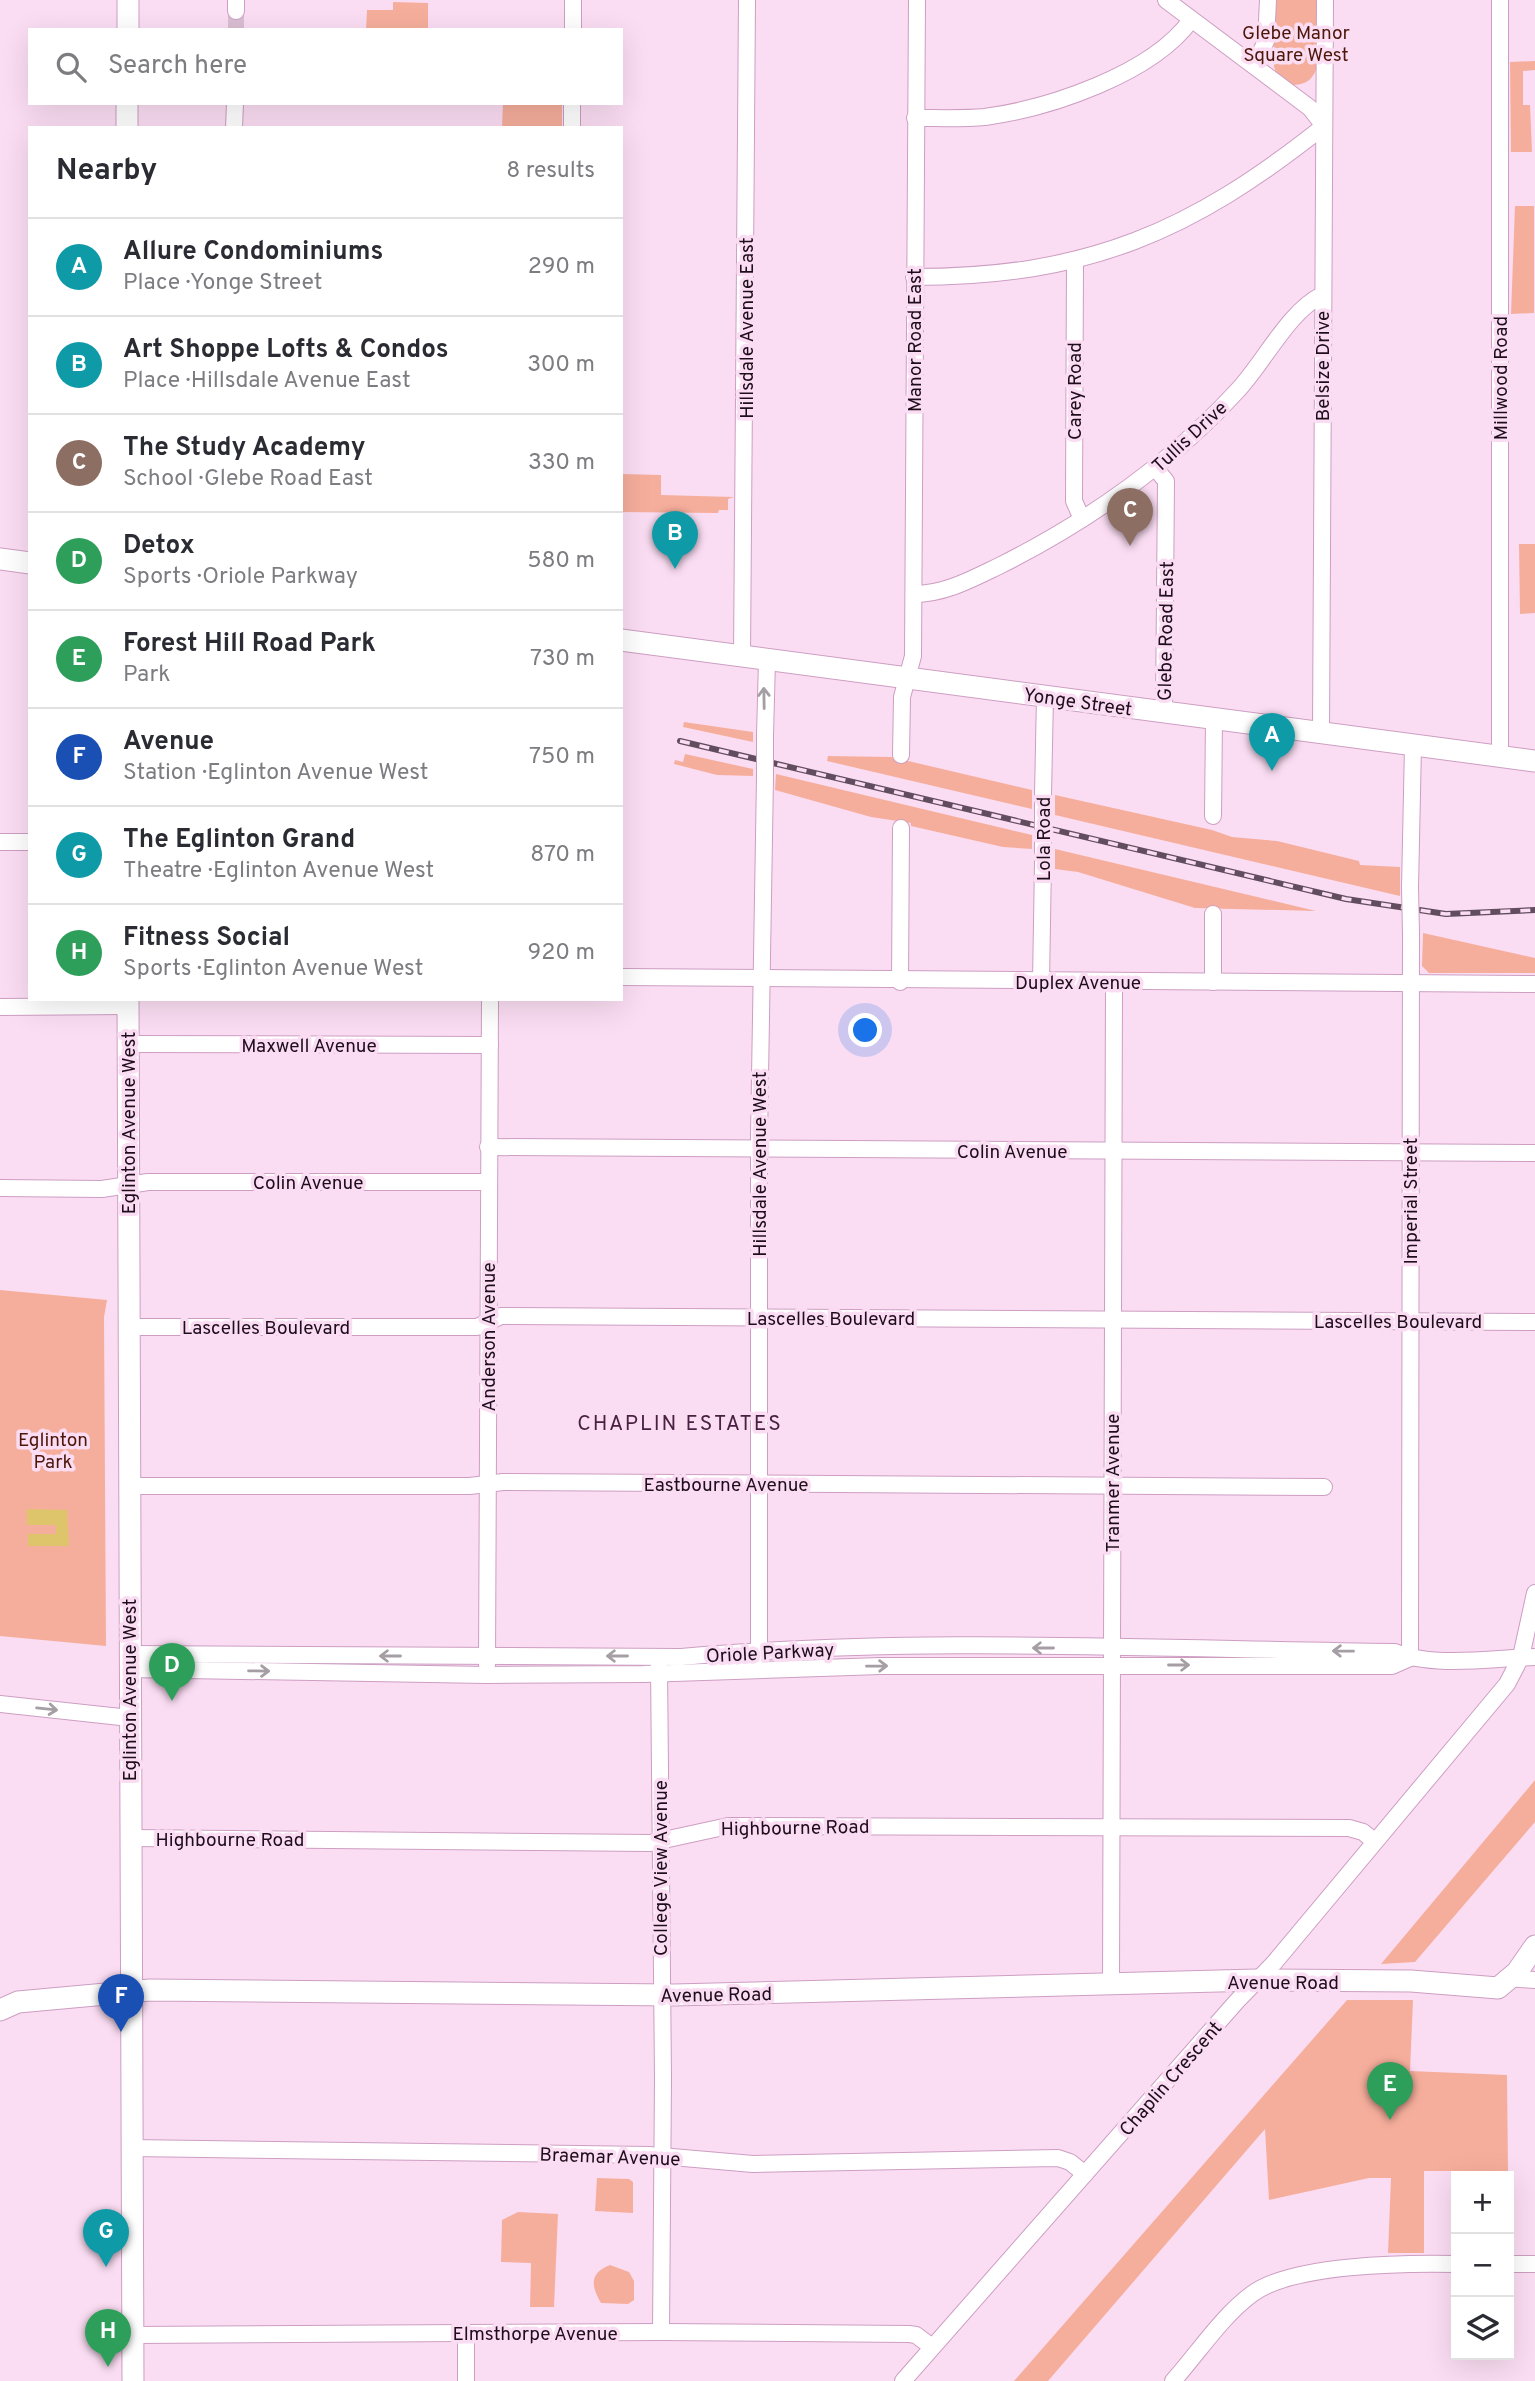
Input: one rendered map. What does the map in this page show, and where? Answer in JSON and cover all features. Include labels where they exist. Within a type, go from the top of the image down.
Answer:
[{"type":"main road","points":[[128,0],[128,28]]},
{"type":"main road","points":[[127,105],[127,126]]},
{"type":"main road","points":[[0,559],[28,563]]},
{"type":"main road","name":"Yonge Street","points":[[623,640],[1535,761]]},
{"type":"main road","name":"Eglinton Avenue West","points":[[128,1002],[133,2381]]},
{"type":"main road","points":[[1478,1977],[1503,1969],[1535,1936]]},
{"type":"main road","points":[[1505,1983],[1535,1946]]},
{"type":"main road","name":"Avenue Road","points":[[1434,1983],[1478,1977]]},
{"type":"main road","name":"Avenue Road","points":[[0,2010],[18,2002],[130,1991],[661,1995],[1257,1980],[1505,1983]]},
{"type":"street","points":[[573,0],[573,28]]},
{"type":"street","name":"Hillsdale Avenue East","points":[[742,657],[747,0]]},
{"type":"street","name":"Manor Road East","points":[[901,755],[902,697],[913,661],[916,0]]},
{"type":"street","points":[[914,277],[1003,273],[1075,262],[1147,237],[1207,209],[1292,152],[1324,126],[1310,108],[1166,0]]},
{"type":"street","points":[[1254,65],[1266,41],[1268,0]]},
{"type":"street","name":"Belsize Drive","points":[[1321,732],[1325,0]]},
{"type":"street","name":"Millwood Road","points":[[1500,0],[1500,756]]},
{"type":"street","points":[[915,118],[985,117],[1077,92],[1119,76],[1145,60],[1167,45],[1191,20]]},
{"type":"street","points":[[234,126],[235,105]]},
{"type":"street","points":[[572,105],[572,126]]},
{"type":"street","name":"Carey Road","points":[[1075,262],[1074,501],[1082,519]]},
{"type":"street","name":"Tullis Drive","points":[[914,594],[932,594],[955,586],[1027,552],[1156,469],[1239,389],[1305,306],[1322,295]]},
{"type":"street","name":"Glebe Road East","points":[[1156,469],[1166,481],[1164,712]]},
{"type":"street","name":"Hillsdale Avenue West","points":[[760,1669],[760,1149],[767,660]]},
{"type":"street","name":"Lola Road","points":[[1041,982],[1045,696]]},
{"type":"street","points":[[1213,816],[1214,719]]},
{"type":"street","name":"Imperial Street","points":[[1410,1658],[1410,888],[1413,745]]},
{"type":"street","points":[[900,982],[901,828]]},
{"type":"street","points":[[0,842],[28,842]]},
{"type":"street","points":[[1213,914],[1213,982]]},
{"type":"street","name":"Duplex Avenue","points":[[623,978],[900,982],[1535,984]]},
{"type":"street","name":"Tranmer Avenue","points":[[1111,1985],[1114,982]]},
{"type":"street","name":"Anderson Avenue","points":[[486,1675],[490,1001]]},
{"type":"street","points":[[0,1006],[128,1002]]},
{"type":"street","name":"Maxwell Avenue","points":[[127,1044],[490,1045]]},
{"type":"street","name":"Colin Avenue","points":[[488,1147],[1535,1153]]},
{"type":"street","name":"Colin Avenue","points":[[0,1188],[102,1189],[129,1184],[488,1182]]},
{"type":"street","name":"Lascelles Boulevard","points":[[129,1327],[477,1327],[501,1315],[1535,1322]]},
{"type":"street","name":"Eastbourne Avenue","points":[[128,1486],[487,1485],[503,1482],[1324,1487]]},
{"type":"street","name":"Chaplin Crescent","points":[[903,2381],[1257,1980],[1507,1684],[1528,1657],[1535,1593]]},
{"type":"street","name":"Oriole Parkway","points":[[171,1662],[280,1657],[659,1657],[759,1650],[1111,1648],[1395,1652],[1410,1658],[1528,1657]]},
{"type":"street","name":"College View Avenue","points":[[659,1657],[663,2078],[660,2156],[662,2332]]},
{"type":"street","name":"Oriole Parkway","points":[[129,1661],[486,1675],[1111,1665],[1392,1666],[1410,1658]]},
{"type":"street","points":[[0,1704],[130,1718]]},
{"type":"street","name":"Highbourne Road","points":[[130,1838],[650,1843],[728,1826],[1349,1828],[1363,1832],[1374,1841]]},
{"type":"street","name":"Avenue Road","points":[[1478,1977],[1535,1987]]},
{"type":"street","name":"Avenue Road","points":[[1505,1983],[1535,1980]]},
{"type":"street","name":"Braemar Avenue","points":[[131,2148],[660,2156],[753,2164],[1058,2158],[1070,2162],[1085,2174]]},
{"type":"street","points":[[1173,2381],[1249,2296],[1272,2283],[1372,2264],[1451,2264]]},
{"type":"street","points":[[1514,2264],[1535,2264]]},
{"type":"street","name":"Elmsthorpe Avenue","points":[[133,2336],[662,2332],[909,2334],[916,2335],[932,2347]]},
{"type":"street","points":[[466,2333],[466,2381]]},
{"type":"green space","name":"Glebe Manor Square West","points":[[1274,0],[1318,0],[1317,67],[1305,83],[1292,85],[1277,74],[1274,67]]},
{"type":"green space","points":[[393,2],[428,3],[428,28],[366,28],[367,10],[393,10]]},
{"type":"green space","points":[[1535,61],[1535,70],[1523,71],[1523,105],[1530,105],[1532,152],[1511,152],[1510,62]]},
{"type":"green space","points":[[503,105],[562,105],[562,126],[502,126]]},
{"type":"green space","points":[[1515,206],[1534,206],[1534,313],[1511,314]]},
{"type":"green space","points":[[623,474],[661,475],[661,495],[734,497],[728,499],[728,510],[719,510],[718,513],[623,512]]},
{"type":"green space","points":[[1519,544],[1535,544],[1535,613],[1520,614]]},
{"type":"green space","points":[[684,722],[753,732],[753,742],[683,727]]},
{"type":"green space","points":[[685,754],[753,769],[753,776],[717,775],[674,764],[675,760],[683,762]]},
{"type":"green space","points":[[828,756],[891,757],[1032,790],[1032,809],[827,761]]},
{"type":"green space","points":[[776,774],[1032,835],[1032,849],[1003,847],[911,826],[911,823],[871,817],[775,790]]},
{"type":"green space","points":[[1055,795],[1212,830],[1232,837],[1277,841],[1359,861],[1360,865],[1400,867],[1400,896],[1055,815]]},
{"type":"green space","points":[[1055,849],[1316,911],[1195,908],[1078,872],[1055,869]]},
{"type":"green space","points":[[1423,933],[1535,958],[1535,973],[1429,973],[1422,966]]},
{"type":"green space","name":"Eglinton Park","points":[[0,1290],[107,1300],[104,1317],[106,1646],[0,1636]]},
{"type":"green space","points":[[1535,1780],[1535,1822],[1415,1962],[1381,1964]]},
{"type":"green space","points":[[1347,2000],[1413,2000],[1410,2071],[1507,2075],[1508,2171],[1424,2171],[1424,2253],[1388,2253],[1391,2178],[1369,2178],[1269,2200],[1265,2129],[1048,2381],[1014,2381]]},
{"type":"green space","points":[[597,2178],[629,2179],[633,2182],[633,2213],[595,2211]]},
{"type":"green space","points":[[518,2212],[558,2214],[554,2307],[530,2307],[531,2263],[501,2262],[502,2220]]},
{"type":"green space","points":[[610,2265],[629,2272],[634,2281],[634,2300],[628,2304],[601,2303],[598,2297],[594,2286],[595,2276]]},
{"type":"shaded area","points":[[27,1509],[67,1510],[69,1546],[28,1546],[28,1534],[56,1534],[56,1525],[27,1525]]},
{"type":"tunnel","points":[[236,11],[236,28]]},
{"type":"railway","points":[[680,741],[1346,899],[1446,914],[1535,910]]},
{"type":"place","name":"The Study Academy","points":[[1130,546]]},
{"type":"place","name":"Art Shoppe Lofts & Condos","points":[[675,569]]},
{"type":"place","name":"Allure Condominiums","points":[[1272,771]]},
{"type":"place","name":"Detox","points":[[172,1701]]},
{"type":"place","name":"Avenue","points":[[121,2032]]},
{"type":"place","name":"Forest Hill Road Park","points":[[1390,2120]]},
{"type":"place","name":"The Eglinton Grand","points":[[106,2267]]},
{"type":"place","name":"Fitness Social","points":[[108,2367]]},
{"type":"district","name":"CHAPLIN ESTATES","points":[[680,1423]]}]
